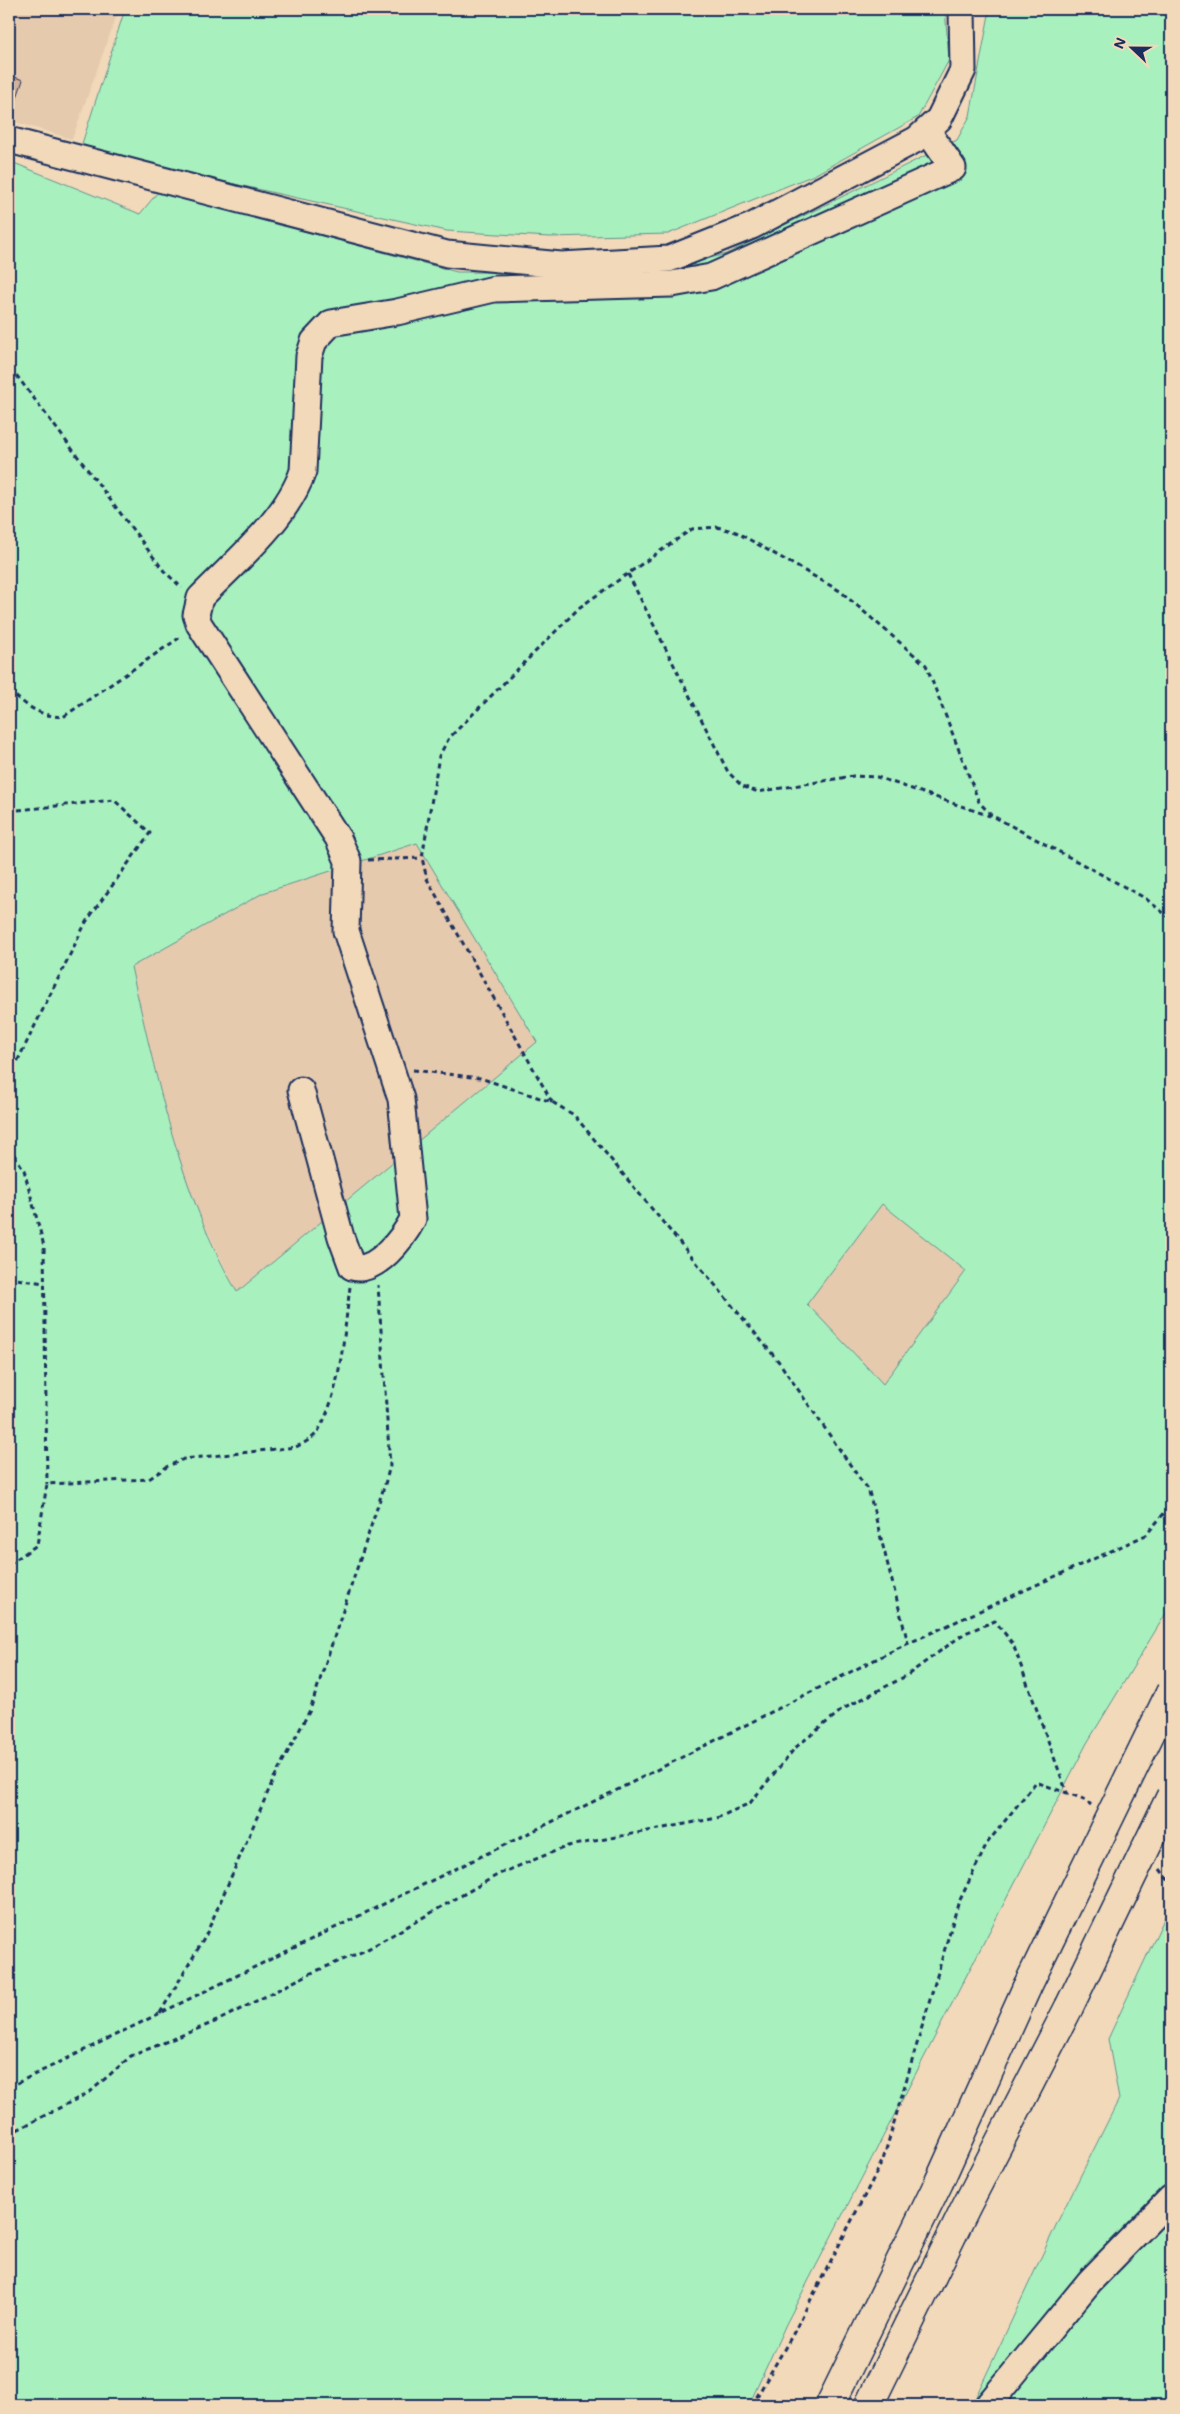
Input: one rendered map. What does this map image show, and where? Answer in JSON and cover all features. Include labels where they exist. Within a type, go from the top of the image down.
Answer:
[{"type":"highway","points":[[830,2405],[939,2182],[1027,1987],[1171,1691]]},
{"type":"highway","points":[[870,2405],[966,2207],[1069,2007],[1171,1796]]},
{"type":"lane","points":[[9,140],[447,254],[561,265],[669,259],[752,226],[917,138],[927,130],[939,119],[963,70],[962,9]]},
{"type":"lane","points":[[301,1090],[341,1237],[364,1265],[404,1235],[413,1219],[401,1099],[346,931],[348,861],[338,838],[199,614],[200,598],[282,512],[298,486],[303,471],[309,356],[314,341],[331,323],[396,312],[494,290],[672,284],[711,276],[953,168],[927,130]]},
{"type":"lane","points":[[988,2405],[1090,2281],[1171,2198]]},
{"type":"path","points":[[9,365],[164,571],[199,614],[63,716],[46,716],[20,701],[9,690]]},
{"type":"path","points":[[9,371],[14,372]]},
{"type":"path","points":[[552,1102],[427,879],[422,858],[439,756],[449,738],[580,607],[692,529],[717,528],[736,532],[840,591],[926,665],[979,802],[998,819]]},
{"type":"path","points":[[628,574],[728,772],[742,786],[758,792],[853,776],[877,777],[998,819],[1145,898],[1171,919]]},
{"type":"path","points":[[9,811],[114,800],[150,833],[86,922],[17,1062],[9,1069]]},
{"type":"path","points":[[348,861],[422,858]]},
{"type":"path","points":[[390,1067],[480,1078],[552,1102],[574,1115],[779,1362],[868,1492],[908,1643]]},
{"type":"path","points":[[9,1147],[24,1170],[44,1246],[47,1484],[37,1545],[9,1564]]},
{"type":"path","points":[[47,1484],[149,1479],[168,1466],[184,1459],[296,1447],[309,1440],[317,1432],[338,1378],[364,1265]]},
{"type":"path","points":[[160,2013],[205,1937],[274,1778],[310,1710],[390,1466],[364,1265]]},
{"type":"path","points":[[9,1278],[45,1283]]},
{"type":"path","points":[[9,2087],[617,1790],[908,1643],[1146,1535],[1171,1505]]},
{"type":"path","points":[[9,2134],[90,2092],[131,2056],[217,2022],[309,1974],[366,1950],[499,1874],[568,1846],[717,1818],[750,1803],[795,1748],[843,1709],[906,1676],[965,1633],[995,1621],[1013,1644],[1067,1793]]},
{"type":"path","points":[[752,2405],[793,2334],[883,2160],[958,1904],[988,1842],[1036,1782],[1084,1799]]},
{"type":"shaded area","points":[[9,9],[119,9],[72,139],[9,120]]},
{"type":"shaded area","points":[[418,843],[537,1042],[237,1292],[189,1192],[165,1109],[131,967],[263,893]]},
{"type":"shaded area","points":[[882,1204],[966,1271],[883,1384],[806,1304]]},
{"type":"green space","points":[[125,9],[945,9],[949,60],[918,117],[814,175],[668,234],[550,237],[447,231],[80,150]]},
{"type":"green space","points":[[990,9],[1171,9],[1171,1605],[1087,1743],[786,2324],[749,2405],[9,2405],[9,161],[140,214],[158,192],[457,272],[650,273],[726,254],[957,140],[970,116]],"holes":[[[417,843],[537,1042],[237,1292],[217,1254],[185,1175],[150,1051],[131,967],[263,893]],[[882,1204],[966,1271],[883,1384],[807,1304]]]},
{"type":"green space","points":[[1171,1904],[1171,2405],[972,2405],[1059,2219],[1119,2099],[1108,2039]]},
{"type":"building","points":[[9,75],[23,80],[11,115],[9,115]]}]
